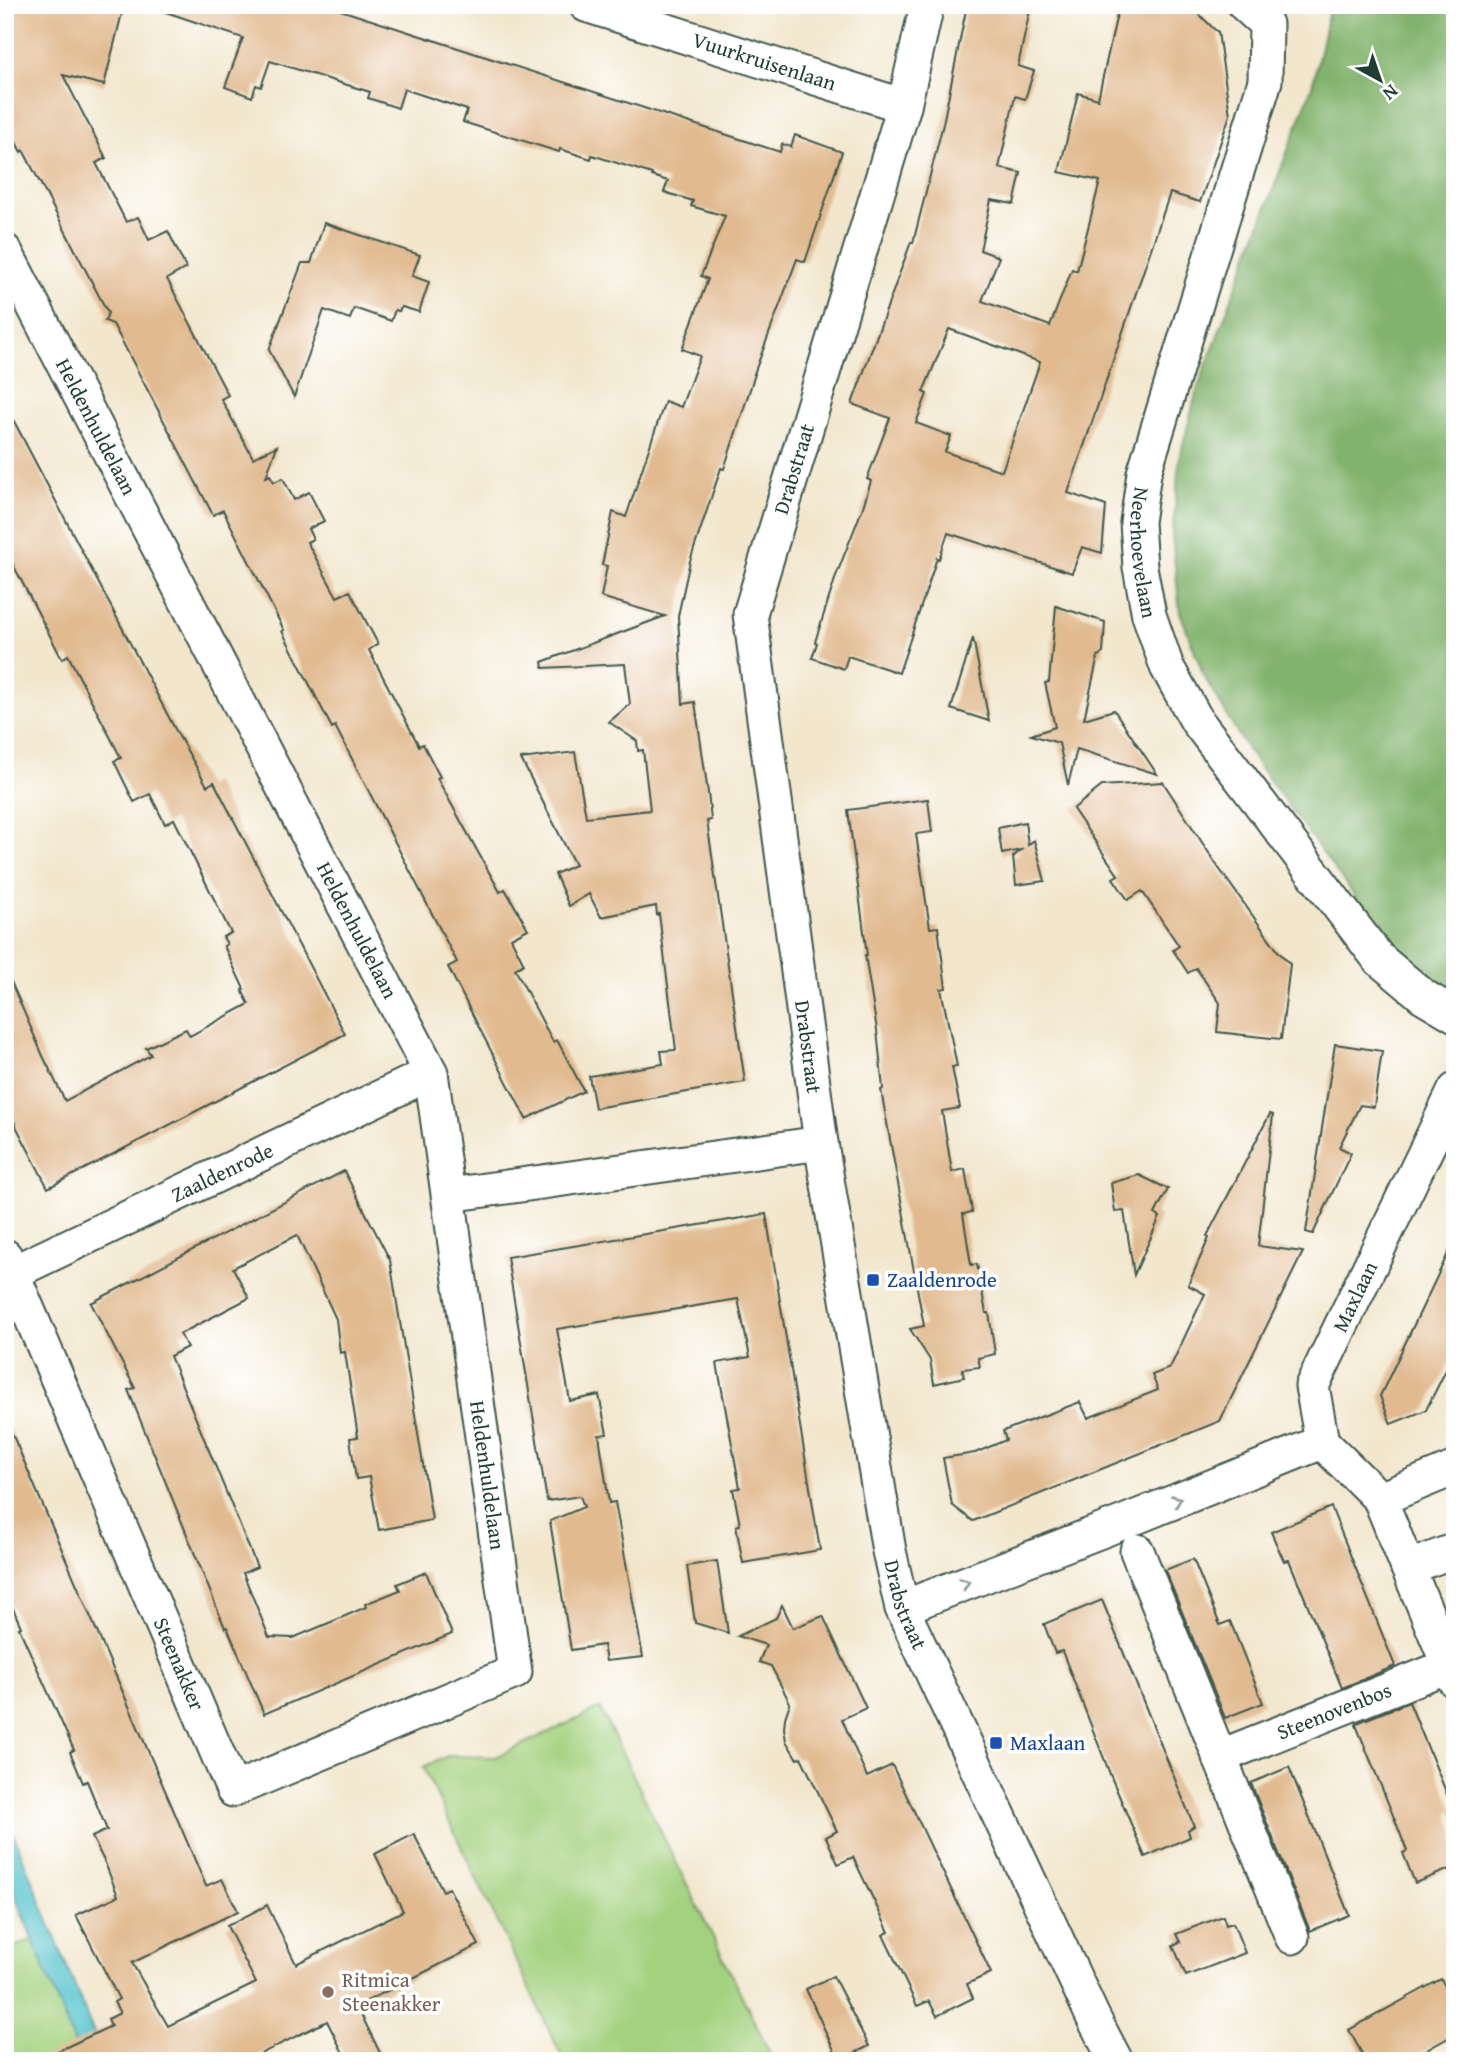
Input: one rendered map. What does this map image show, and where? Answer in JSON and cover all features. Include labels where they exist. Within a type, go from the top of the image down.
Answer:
[{"type":"street","name":"Vuurkruisenlaan","points":[[586,5],[904,106]]},
{"type":"street","name":"Drabstraat","points":[[928,5],[904,106],[750,614],[821,1143],[889,1551],[902,1608],[1081,1992],[1116,2061]]},
{"type":"street","name":"Neerhoevelaan","points":[[1245,5],[1266,24],[1265,81],[1143,473],[1137,522],[1140,567],[1149,615],[1167,667],[1197,721],[1323,888],[1379,959],[1423,996],[1455,1015]]},
{"type":"street","name":"Heldenhuldelaan","points":[[5,251],[431,1073],[515,1672]]},
{"type":"street","name":"Zaaldenrode","points":[[9,1265],[431,1073]]},
{"type":"street","name":"Maxlaan","points":[[1322,1442],[1312,1386],[1455,1090]]},
{"type":"street","points":[[449,1195],[821,1143]]},
{"type":"street","name":"Steenakker","points":[[9,1265],[233,1790],[515,1672]]},
{"type":"street","points":[[902,1608],[1322,1442]]},
{"type":"street","name":"Steenovenbos","points":[[1219,1757],[1452,1673],[1380,1499],[1322,1442]]},
{"type":"street","points":[[1380,1499],[1455,1468]]},
{"type":"street","points":[[1408,1568],[1455,1550]]},
{"type":"street","points":[[1137,1551],[1292,1937]]},
{"type":"green space","points":[[1330,5],[1455,5],[1455,999],[1427,983],[1383,935],[1248,751],[1204,676],[1180,612],[1172,536],[1180,456],[1197,390],[1312,87]]},
{"type":"green space","points":[[600,1708],[774,2061],[564,2061],[423,1767],[448,1756],[496,1757]]},
{"type":"green space","points":[[33,1939],[82,2061],[5,2061],[5,1951]]},
{"type":"water","points":[[5,1813],[105,2061],[82,2061],[5,1871]]},
{"type":"building","points":[[5,5],[124,5],[104,85],[63,75],[106,158],[96,163],[126,222],[138,217],[149,240],[168,231],[186,268],[167,279],[228,395],[221,399],[253,458],[277,446],[266,477],[270,475],[274,482],[283,478],[294,500],[309,492],[324,521],[308,529],[313,539],[307,542],[337,597],[350,591],[378,644],[369,650],[419,746],[423,744],[440,777],[437,778],[500,892],[505,889],[528,929],[511,938],[524,964],[515,969],[553,1042],[557,1040],[584,1091],[526,1119],[448,967],[457,962],[335,726],[332,728],[223,510],[213,515],[113,324],[105,321],[108,313],[23,150],[21,152],[5,121]]},
{"type":"building","points":[[161,5],[325,5],[780,152],[782,144],[791,147],[795,135],[842,152],[805,262],[797,259],[754,374],[724,469],[721,468],[690,561],[678,616],[683,704],[695,702],[711,820],[707,821],[745,1082],[595,1108],[589,1076],[663,1064],[661,1051],[676,1050],[659,914],[657,915],[656,906],[601,917],[589,894],[569,906],[555,874],[575,865],[521,759],[575,752],[586,817],[650,810],[643,750],[638,751],[637,741],[609,722],[630,704],[625,664],[543,668],[542,662],[665,616],[601,597],[607,566],[602,565],[613,512],[626,517],[665,401],[681,407],[700,356],[682,349],[708,279],[701,276],[725,216],[691,206],[693,201],[664,192],[668,181],[652,174],[592,155],[591,159],[560,149],[559,152],[463,122],[467,110],[404,89],[398,108],[368,98],[370,92],[270,61],[261,87],[256,85],[252,97],[225,87],[243,38],[160,10]]},
{"type":"building","points":[[967,5],[1031,5],[1018,66],[1034,71],[1025,99],[1015,96],[999,168],[1021,173],[1014,204],[991,200],[980,250],[999,257],[982,301],[1050,326],[1072,269],[1077,271],[1100,181],[1059,172],[1078,93],[1098,99],[1119,5],[1190,5],[1218,32],[1230,115],[1200,202],[1170,193],[1068,493],[1106,506],[1102,553],[1082,547],[1072,573],[948,533],[939,559],[937,558],[899,673],[848,656],[844,669],[812,658],[836,576],[871,481],[867,479],[890,418],[852,404],[911,242],[913,243],[943,124]],"holes":[[[949,329],[1040,362],[1002,471],[945,452],[951,436],[916,423],[927,394],[923,392]]]},
{"type":"building","points":[[324,223],[420,255],[412,276],[429,282],[419,312],[402,307],[399,311],[395,310],[391,321],[354,308],[350,319],[324,310],[294,397],[269,350],[302,263],[311,263]]},
{"type":"building","points":[[5,404],[175,729],[207,786],[214,782],[345,1034],[48,1188],[5,1101],[5,968],[65,1101],[151,1055],[146,1048],[186,1029],[190,1036],[249,1004],[224,946],[227,944],[223,937],[231,933],[174,819],[165,824],[150,794],[134,802],[114,761],[121,758],[68,655],[62,659],[5,549]]},
{"type":"building","points":[[1056,606],[1105,622],[1103,653],[1098,656],[1084,719],[1114,710],[1157,774],[1077,749],[1068,785],[1059,743],[1031,735],[1055,727],[1045,683],[1049,682]]},
{"type":"building","points":[[973,638],[989,721],[951,709]]},
{"type":"building","points":[[1163,782],[1218,867],[1290,964],[1281,1039],[1217,1032],[1220,1003],[1196,968],[1188,973],[1173,950],[1179,946],[1142,891],[1128,900],[1113,878],[1118,875],[1073,809],[1102,786]]},
{"type":"building","points":[[928,799],[932,832],[916,834],[930,928],[938,927],[946,988],[941,989],[957,1066],[952,1067],[960,1108],[942,1111],[952,1172],[965,1169],[972,1212],[963,1214],[971,1265],[977,1264],[986,1313],[989,1313],[995,1354],[978,1358],[980,1367],[962,1369],[964,1377],[934,1384],[930,1360],[910,1329],[924,1326],[881,1090],[877,1030],[848,810]]},
{"type":"building","points":[[1025,822],[1028,845],[1034,840],[1045,881],[1016,885],[1013,857],[1021,850],[1002,854],[998,828]]},
{"type":"building","points":[[1335,1044],[1382,1051],[1374,1107],[1360,1105],[1339,1147],[1351,1153],[1313,1234],[1306,1232]]},
{"type":"building","points":[[1270,1114],[1273,1115],[1258,1246],[1303,1252],[1220,1421],[973,1521],[952,1505],[943,1458],[975,1453],[1006,1440],[1003,1431],[1080,1402],[1088,1418],[1158,1390],[1152,1375],[1170,1368],[1205,1294],[1188,1285],[1209,1238],[1207,1236]]},
{"type":"building","points":[[344,1171],[390,1260],[432,1520],[379,1530],[369,1477],[356,1479],[350,1438],[358,1437],[345,1352],[340,1353],[336,1319],[297,1235],[233,1268],[249,1298],[180,1334],[187,1347],[170,1356],[257,1567],[243,1573],[269,1637],[293,1638],[366,1607],[365,1604],[400,1590],[397,1584],[426,1572],[452,1634],[264,1714],[227,1627],[225,1628],[128,1390],[135,1388],[91,1303]]},
{"type":"building","points":[[1139,1175],[1168,1189],[1155,1214],[1160,1217],[1134,1275],[1124,1211],[1115,1212],[1111,1183]]},
{"type":"building","points":[[766,1214],[820,1550],[743,1563],[736,1526],[740,1525],[733,1489],[740,1488],[717,1363],[750,1357],[738,1299],[557,1329],[570,1401],[599,1395],[607,1434],[599,1435],[609,1503],[615,1502],[643,1657],[606,1661],[603,1645],[571,1650],[550,1521],[584,1507],[580,1496],[547,1501],[507,1257]]},
{"type":"building","points":[[1455,1239],[1455,1352],[1426,1410],[1391,1424],[1380,1396]]},
{"type":"building","points":[[5,1417],[206,1886],[222,1879],[238,1911],[132,1963],[168,2026],[256,1983],[227,1926],[267,1905],[296,1964],[403,1911],[375,1854],[414,1834],[443,1891],[449,1888],[479,1945],[357,2006],[384,2061],[347,2061],[327,2021],[246,2061],[37,2061],[111,2026],[108,2019],[120,2013],[114,2002],[119,1999],[76,1915],[118,1896],[92,1837],[107,1830],[87,1781],[83,1783],[70,1752],[74,1750],[19,1628],[21,1627],[5,1590]]},
{"type":"building","points":[[1331,1507],[1395,1666],[1342,1688],[1289,1560],[1284,1561],[1271,1532]]},
{"type":"building","points":[[1193,1559],[1220,1625],[1230,1621],[1263,1703],[1225,1718],[1165,1570]]},
{"type":"building","points":[[717,1561],[728,1633],[695,1623],[687,1566]]},
{"type":"building","points":[[1102,1600],[1194,1826],[1188,1830],[1190,1837],[1145,1857],[1062,1651],[1055,1653],[1044,1624]]},
{"type":"building","points":[[782,1605],[793,1628],[823,1616],[866,1708],[842,1719],[867,1777],[892,1765],[991,1973],[967,1984],[973,1998],[937,2016],[929,2001],[917,2006],[883,1935],[889,1932],[853,1857],[838,1864],[826,1837],[837,1831],[801,1757],[797,1759],[786,1741],[785,1718],[790,1703],[771,1666],[759,1662],[766,1645],[738,1636],[776,1618]]},
{"type":"building","points":[[1409,1702],[1454,1811],[1448,1814],[1455,1832],[1455,1867],[1415,1883],[1403,1853],[1407,1851],[1356,1725]]},
{"type":"building","points":[[1289,1767],[1349,1915],[1310,1931],[1251,1783]]},
{"type":"building","points":[[1223,1916],[1226,1925],[1233,1923],[1245,1953],[1186,1976],[1173,1945],[1180,1942],[1176,1934]]},
{"type":"building","points":[[833,1976],[869,2046],[839,2061],[806,1989]]},
{"type":"building","points":[[1441,1979],[1455,2005],[1455,2034],[1407,2061],[1366,2061],[1349,2030]]},
{"type":"place","name":"Zaaldenrode","points":[[873,1280]]},
{"type":"place","name":"Maxlaan","points":[[996,1743]]},
{"type":"place","name":"Ritmica Steenakker","points":[[328,1992]]}]
